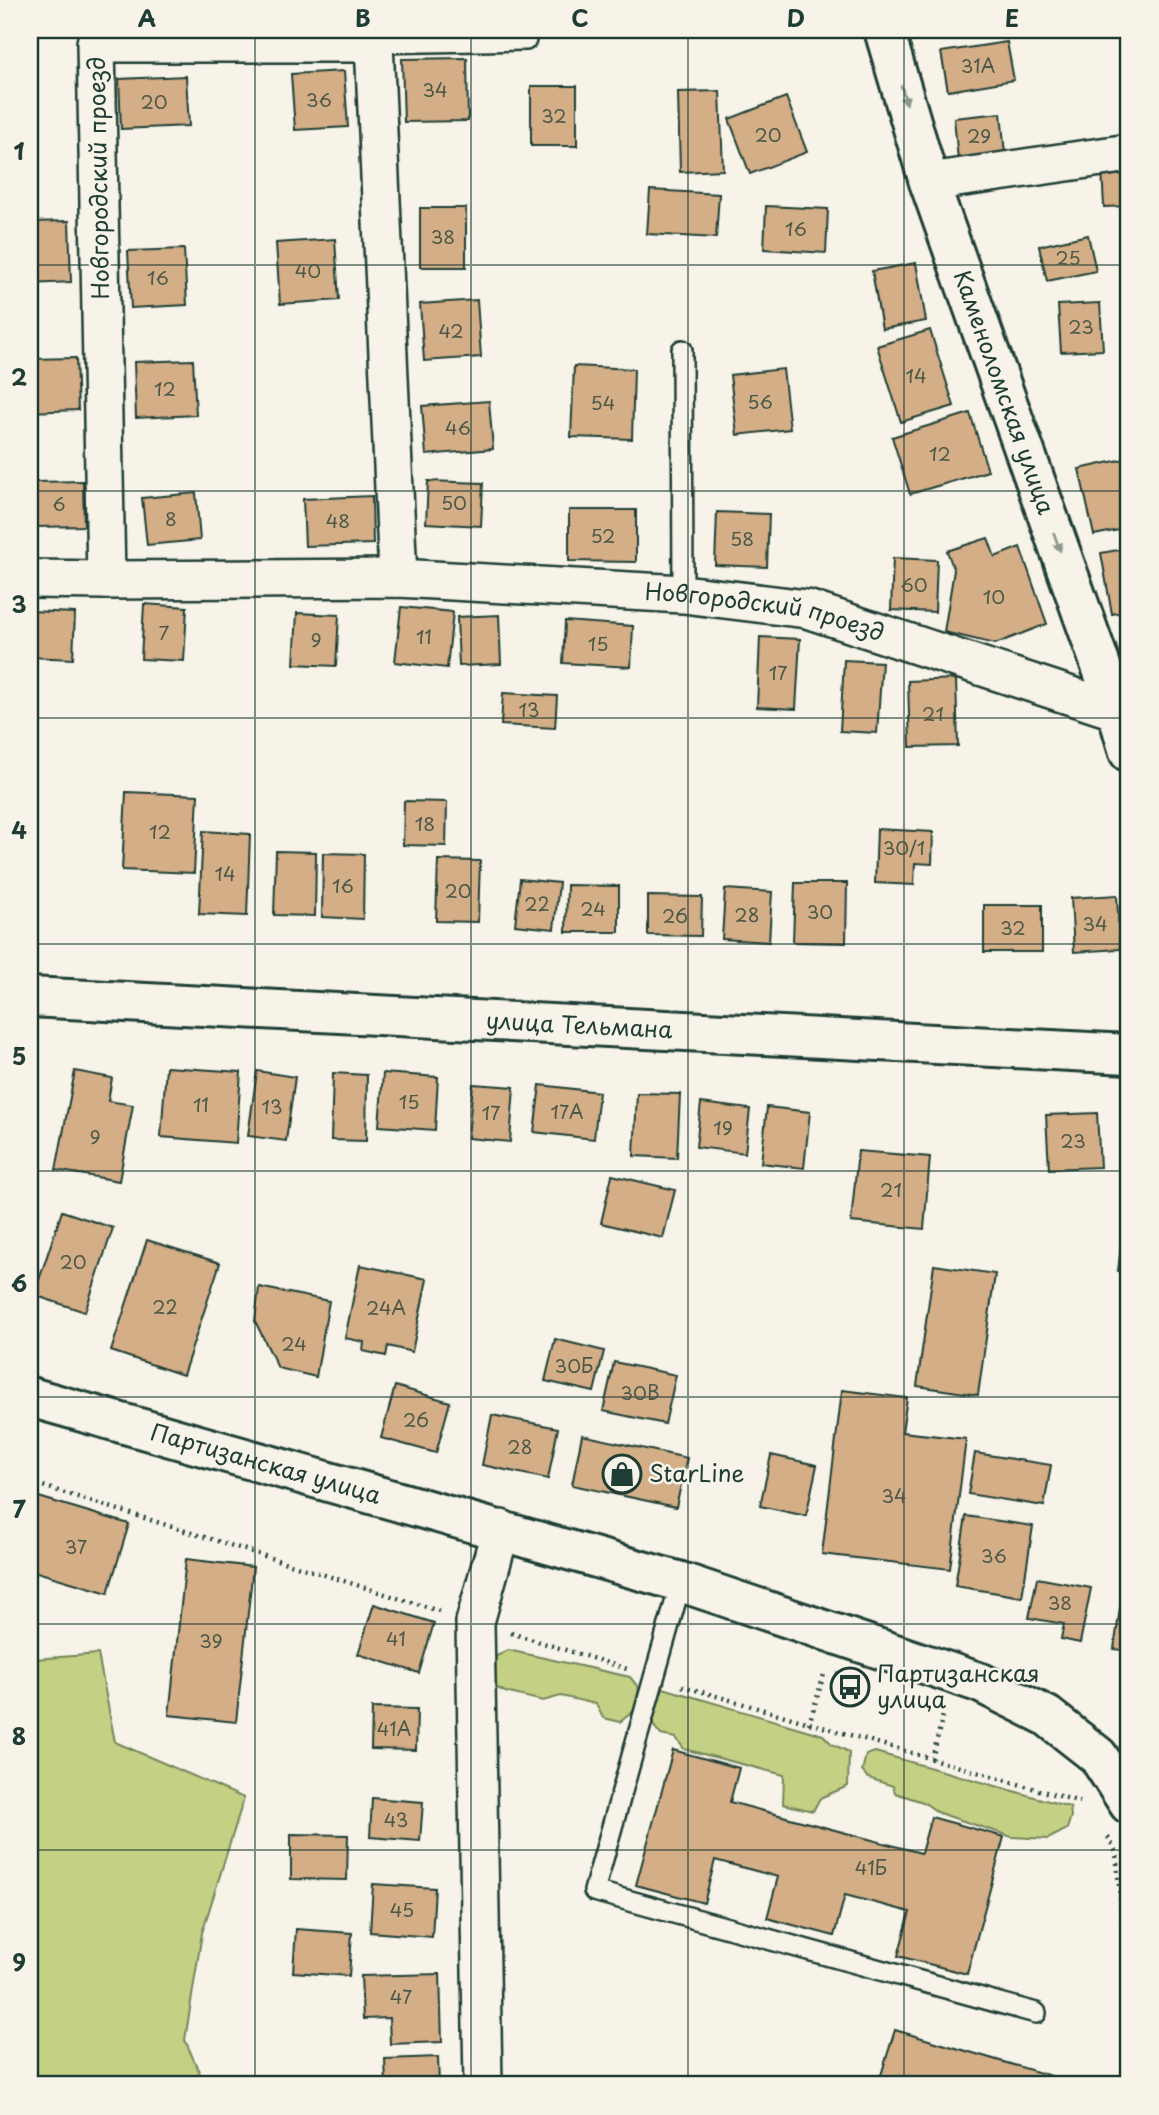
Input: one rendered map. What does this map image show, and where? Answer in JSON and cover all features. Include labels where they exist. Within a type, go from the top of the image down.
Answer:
[{"type":"street","name":"Каменоломская улица","points":[[884,30],[929,182],[1129,751]]},
{"type":"street","name":"Новгородский проезд","points":[[106,580],[96,43],[374,43]]},
{"type":"street","points":[[374,43],[398,578]]},
{"type":"street","points":[[929,182],[1129,153]]},
{"type":"street","name":"Новгородский проезд","points":[[30,579],[398,578],[683,594],[807,609],[1117,711]]},
{"type":"street","name":"улица Тельмана","points":[[30,997],[1129,1054]]},
{"type":"street","name":"Партизанская улица","points":[[30,1397],[681,1582],[992,1689],[1047,1716],[1098,1756],[1129,1804]]},
{"type":"street","points":[[483,2085],[475,1622],[501,1529]]},
{"type":"lane","points":[[374,43],[526,40]]},
{"type":"lane","points":[[682,350],[683,594]]},
{"type":"lane","points":[[681,1582],[594,1892],[1036,2013]]},
{"type":"path","points":[[809,1724],[826,1664]]},
{"type":"path","points":[[932,1759],[947,1701]]},
{"type":"green space","points":[[508,1650],[630,1677],[639,1688],[635,1710],[620,1722],[603,1718],[596,1704],[561,1696],[543,1701],[505,1692],[486,1682],[495,1657]]},
{"type":"green space","points":[[98,1654],[115,1742],[244,1798],[202,1933],[185,2040],[205,2085],[30,2085],[30,1689],[35,1659]]},
{"type":"green space","points":[[663,1688],[823,1735],[832,1744],[849,1752],[848,1786],[820,1798],[813,1811],[783,1804],[784,1775],[684,1749],[676,1738],[661,1735],[650,1721],[656,1694]]},
{"type":"green space","points":[[875,1752],[1070,1807],[1071,1816],[1067,1829],[1048,1839],[1012,1837],[939,1813],[923,1802],[895,1793],[893,1786],[868,1778],[862,1771],[866,1755]]},
{"type":"building","points":[[930,30],[986,30],[932,39]]},
{"type":"building","points":[[1007,42],[1014,80],[948,91],[941,52]]},
{"type":"building","points":[[467,58],[468,121],[404,122],[402,59]]},
{"type":"building","points":[[344,71],[348,127],[295,130],[291,74]]},
{"type":"building","points":[[186,76],[189,126],[121,129],[119,79]]},
{"type":"building","points":[[531,86],[577,86],[577,146],[531,146]]},
{"type":"building","points":[[720,91],[723,170],[680,172],[678,92]]},
{"type":"building","points":[[786,97],[807,152],[750,174],[729,119]]},
{"type":"building","points":[[1001,113],[1005,154],[958,160],[954,118]]},
{"type":"building","points":[[1129,167],[1129,206],[1104,207],[1102,168]]},
{"type":"building","points":[[650,190],[719,194],[716,238],[647,234]]},
{"type":"building","points":[[766,206],[828,209],[826,253],[764,249]]},
{"type":"building","points":[[420,208],[466,208],[466,267],[420,267]]},
{"type":"building","points":[[69,221],[71,282],[30,284],[30,222]]},
{"type":"building","points":[[1088,235],[1096,271],[1047,281],[1039,246]]},
{"type":"building","points":[[335,239],[339,300],[280,304],[276,243]]},
{"type":"building","points":[[184,249],[187,305],[131,308],[128,251]]},
{"type":"building","points":[[916,263],[926,321],[882,329],[872,271]]},
{"type":"building","points":[[477,300],[481,357],[424,361],[420,304]]},
{"type":"building","points":[[1100,303],[1103,350],[1061,352],[1058,305]]},
{"type":"building","points":[[930,330],[954,406],[901,422],[877,346]]},
{"type":"building","points":[[76,358],[78,410],[30,412],[30,359]]},
{"type":"building","points":[[193,360],[196,415],[136,418],[134,362]]},
{"type":"building","points":[[1125,362],[1129,362],[1129,409],[1126,409]]},
{"type":"building","points":[[574,366],[634,369],[632,439],[571,437]]},
{"type":"building","points":[[783,369],[790,429],[737,435],[730,375]]},
{"type":"building","points":[[489,401],[493,449],[426,455],[422,406]]},
{"type":"building","points":[[970,413],[988,471],[910,494],[892,437]]},
{"type":"building","points":[[1129,458],[1129,528],[1094,535],[1079,469]]},
{"type":"building","points":[[83,481],[84,526],[36,527],[35,482]]},
{"type":"building","points":[[428,481],[483,483],[481,526],[426,523]]},
{"type":"building","points":[[196,493],[200,540],[147,545],[142,498]]},
{"type":"building","points":[[372,496],[373,544],[305,546],[303,499]]},
{"type":"building","points":[[569,510],[636,510],[636,562],[569,561]]},
{"type":"building","points":[[717,512],[769,514],[767,567],[715,565]]},
{"type":"building","points":[[988,538],[995,557],[1020,547],[1047,624],[995,644],[944,632],[954,570],[947,551]]},
{"type":"building","points":[[1129,548],[1129,611],[1112,614],[1101,553]]},
{"type":"building","points":[[893,558],[937,560],[935,612],[891,610]]},
{"type":"building","points":[[144,604],[187,607],[184,661],[141,659]]},
{"type":"building","points":[[401,607],[453,612],[447,668],[395,662]]},
{"type":"building","points":[[30,611],[75,613],[73,659],[30,657]]},
{"type":"building","points":[[297,613],[339,615],[336,666],[294,664]]},
{"type":"building","points":[[499,615],[501,664],[459,666],[457,617]]},
{"type":"building","points":[[565,621],[633,626],[631,667],[563,663]]},
{"type":"building","points":[[1124,634],[1129,634],[1129,672]]},
{"type":"building","points":[[760,637],[800,639],[796,709],[757,707]]},
{"type":"building","points":[[844,660],[882,662],[877,733],[840,731]]},
{"type":"building","points":[[956,679],[958,746],[910,747],[908,681]]},
{"type":"building","points":[[503,693],[557,696],[555,728],[501,725]]},
{"type":"building","points":[[126,792],[198,795],[194,873],[122,870]]},
{"type":"building","points":[[404,801],[447,802],[446,846],[403,845]]},
{"type":"building","points":[[877,829],[933,832],[932,864],[915,863],[914,885],[875,883]]},
{"type":"building","points":[[203,831],[250,834],[247,916],[199,914]]},
{"type":"building","points":[[276,851],[316,852],[315,916],[274,915]]},
{"type":"building","points":[[323,853],[364,854],[363,919],[322,917]]},
{"type":"building","points":[[438,860],[480,861],[478,922],[436,921]]},
{"type":"building","points":[[520,879],[559,883],[554,929],[515,925]]},
{"type":"building","points":[[795,883],[847,883],[846,943],[793,942]]},
{"type":"building","points":[[567,885],[619,886],[619,932],[566,932]]},
{"type":"building","points":[[725,889],[772,892],[769,942],[722,939]]},
{"type":"building","points":[[1117,895],[1120,949],[1074,952],[1071,898]]},
{"type":"building","points":[[648,896],[702,897],[701,936],[648,935]]},
{"type":"building","points":[[984,905],[1042,905],[1042,952],[984,952]]},
{"type":"building","points":[[166,1067],[241,1072],[236,1143],[161,1137]]},
{"type":"building","points":[[75,1071],[112,1078],[108,1101],[133,1105],[119,1181],[56,1170]]},
{"type":"building","points":[[257,1071],[295,1077],[286,1141],[248,1136]]},
{"type":"building","points":[[333,1073],[367,1075],[366,1141],[331,1140]]},
{"type":"building","points":[[383,1073],[438,1077],[435,1130],[379,1126]]},
{"type":"building","points":[[473,1084],[514,1087],[510,1142],[468,1138]]},
{"type":"building","points":[[540,1085],[599,1092],[594,1139],[534,1132]]},
{"type":"building","points":[[637,1093],[680,1094],[677,1158],[634,1156]]},
{"type":"building","points":[[701,1103],[750,1109],[745,1153],[696,1147]]},
{"type":"building","points":[[767,1107],[810,1112],[804,1168],[761,1163]]},
{"type":"building","points":[[1097,1113],[1100,1167],[1049,1169],[1046,1115]]},
{"type":"building","points":[[858,1151],[930,1157],[924,1229],[851,1222]]},
{"type":"building","points":[[612,1175],[675,1190],[663,1238],[601,1223]]},
{"type":"building","points":[[62,1211],[113,1228],[85,1312],[34,1295]]},
{"type":"building","points":[[1125,1213],[1129,1213],[1129,1273],[1118,1271]]},
{"type":"building","points":[[147,1240],[220,1263],[183,1375],[111,1351]]},
{"type":"building","points":[[360,1265],[427,1279],[412,1352],[388,1346],[386,1356],[363,1351],[364,1342],[345,1338]]},
{"type":"building","points":[[934,1265],[995,1274],[978,1395],[917,1386]]},
{"type":"building","points":[[259,1287],[329,1301],[316,1377],[278,1368],[255,1321]]},
{"type":"building","points":[[555,1339],[604,1351],[594,1392],[545,1381]]},
{"type":"building","points":[[614,1362],[676,1375],[665,1424],[603,1411]]},
{"type":"building","points":[[395,1386],[450,1402],[436,1453],[381,1438]]},
{"type":"building","points":[[842,1390],[907,1398],[902,1432],[966,1439],[950,1569],[822,1554]]},
{"type":"building","points":[[492,1415],[558,1428],[548,1479],[482,1465]]},
{"type":"building","points":[[582,1435],[687,1458],[676,1507],[572,1485]]},
{"type":"building","points":[[975,1453],[1051,1465],[1044,1506],[968,1494]]},
{"type":"building","points":[[771,1455],[817,1465],[806,1516],[760,1506]]},
{"type":"building","points":[[32,1495],[129,1524],[108,1593],[30,1570]]},
{"type":"building","points":[[966,1516],[1033,1526],[1022,1597],[955,1586]]},
{"type":"building","points":[[186,1559],[253,1567],[236,1722],[169,1715]]},
{"type":"building","points":[[1037,1578],[1091,1588],[1080,1643],[1061,1639],[1064,1624],[1029,1618]]},
{"type":"building","points":[[374,1604],[434,1623],[419,1673],[358,1654]]},
{"type":"building","points":[[1120,1608],[1129,1610],[1129,1651],[1114,1649]]},
{"type":"building","points":[[837,1673],[866,1682],[861,1696],[833,1687]]},
{"type":"building","points":[[372,1708],[417,1709],[416,1750],[371,1749]]},
{"type":"building","points":[[673,1750],[739,1768],[730,1802],[921,1853],[931,1817],[1004,1837],[967,1974],[898,1956],[910,1912],[845,1895],[834,1936],[767,1918],[778,1877],[715,1860],[704,1903],[636,1885]]},
{"type":"building","points":[[372,1798],[423,1802],[420,1841],[370,1837]]},
{"type":"building","points":[[291,1834],[348,1835],[347,1880],[291,1879]]},
{"type":"building","points":[[373,1884],[435,1888],[432,1937],[370,1932]]},
{"type":"building","points":[[296,1929],[352,1933],[349,1976],[293,1972]]},
{"type":"building","points":[[440,1974],[442,2042],[390,2044],[389,2018],[363,2019],[361,1976]]},
{"type":"building","points":[[895,2030],[1068,2081],[1066,2085],[878,2085]]},
{"type":"building","points":[[438,2057],[439,2085],[386,2085],[385,2059]]},
{"type":"place","name":"StarLine","points":[[622,1474]]},
{"type":"place","name":"Партизанская улица","points":[[850,1687]]}]
